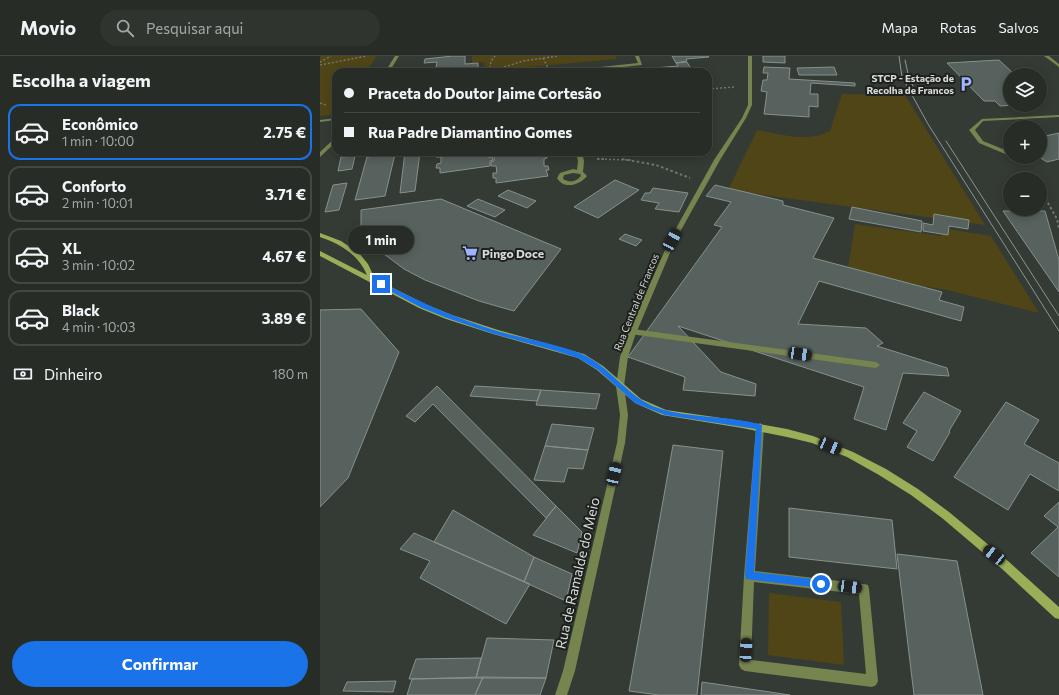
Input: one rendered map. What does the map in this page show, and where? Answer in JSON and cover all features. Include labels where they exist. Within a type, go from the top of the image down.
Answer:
[{"type":"main road","points":[[320,235],[342,245],[354,253],[364,263],[372,279]]},
{"type":"main road","points":[[320,252],[422,306],[449,317],[580,356],[600,368],[638,401],[665,412],[760,427],[816,440],[871,465],[917,495],[994,555],[1059,614]]},
{"type":"street","points":[[390,68],[397,56]]},
{"type":"street","points":[[602,68],[641,64],[637,56]]},
{"type":"street","name":"Rua Central de Francos","points":[[620,386],[624,357],[672,240],[717,160],[744,118],[750,105],[750,56]]},
{"type":"street","points":[[1046,56],[1059,66]]},
{"type":"street","points":[[1003,151],[981,142],[972,130],[982,120],[1059,116]]},
{"type":"street","points":[[320,121],[332,120]]},
{"type":"street","points":[[320,155],[332,143]]},
{"type":"street","points":[[320,155],[332,150]]},
{"type":"street","points":[[580,156],[580,172]]},
{"type":"street","points":[[633,332],[876,364]]},
{"type":"street","name":"Rua de Ramalde do Meio","points":[[562,695],[569,671],[621,444],[624,415],[620,386]]},
{"type":"street","points":[[749,576],[864,589],[872,681],[745,665],[749,576],[760,427]]},
{"type":"path","points":[[320,62],[331,56]]},
{"type":"path","points":[[320,65],[366,56]]},
{"type":"path","points":[[490,68],[491,61],[495,56]]},
{"type":"path","points":[[501,68],[523,61],[558,56]]},
{"type":"path","points":[[543,58],[548,68]]},
{"type":"path","points":[[712,89],[750,85]]},
{"type":"path","points":[[581,160],[613,157],[636,159],[655,164],[704,184]]},
{"type":"path","points":[[1047,200],[1057,219],[1059,229]]},
{"type":"shaded area","points":[[320,56],[377,56],[369,68],[332,68],[332,115],[320,116]]},
{"type":"shaded area","points":[[472,56],[616,56],[617,59],[518,68],[485,68],[484,62],[472,63]]},
{"type":"shaded area","points":[[842,94],[905,95],[985,225],[728,190],[757,130],[804,137],[822,135],[830,131]]},
{"type":"shaded area","points":[[855,224],[941,236],[940,228],[991,236],[1039,313],[947,290],[847,274]]},
{"type":"shaded area","points":[[769,593],[841,602],[844,665],[768,655]]},
{"type":"building","points":[[465,56],[465,64],[478,63],[478,68],[436,68],[437,62],[424,63],[425,59]]},
{"type":"building","points":[[672,56],[709,57],[686,59],[687,61],[676,63]]},
{"type":"building","points":[[763,56],[785,56],[785,63],[763,62]]},
{"type":"building","points":[[999,60],[1008,68],[1003,68],[1003,106],[1000,106],[995,101],[984,101],[947,63]]},
{"type":"building","points":[[687,62],[691,68],[654,68],[678,66],[676,63]]},
{"type":"building","points":[[764,67],[790,68],[789,79],[855,83],[855,86],[811,83],[810,94],[818,94],[818,107],[809,106],[809,117],[764,114],[767,92],[761,91],[763,80],[767,80],[768,73],[763,73]]},
{"type":"building","points":[[834,67],[837,75],[799,75],[797,68]]},
{"type":"building","points":[[1059,133],[1059,159],[1047,162],[1047,136]]},
{"type":"building","points":[[355,156],[352,169],[338,171],[341,157]]},
{"type":"building","points":[[395,156],[385,196],[355,200],[367,157]]},
{"type":"building","points":[[405,156],[419,156],[415,191],[400,193]]},
{"type":"building","points":[[488,156],[492,157],[493,160],[490,161],[490,166],[440,173],[440,168],[436,168],[437,164],[441,163],[441,157],[436,157]]},
{"type":"building","points":[[494,156],[547,156],[547,158],[544,159],[544,166],[548,166],[549,170],[546,170],[548,176],[496,183],[496,178],[493,178],[493,173],[497,173],[496,166],[491,166],[491,162],[494,161]]},
{"type":"building","points":[[615,180],[639,190],[598,218],[574,207]]},
{"type":"building","points":[[347,183],[339,210],[325,212],[333,185]]},
{"type":"building","points":[[715,185],[783,201],[783,205],[834,218],[813,258],[942,292],[939,300],[964,307],[961,321],[819,281],[798,324],[866,328],[883,343],[877,346],[947,368],[949,376],[903,373],[886,430],[854,419],[864,387],[678,326],[721,372],[756,384],[755,396],[683,390],[685,377],[628,357],[722,227],[714,225],[731,202],[706,196]]},
{"type":"building","points":[[653,188],[688,193],[679,212],[655,209],[659,203],[641,200],[645,193],[650,193]]},
{"type":"building","points":[[508,190],[536,201],[527,208],[498,196]]},
{"type":"building","name":"Pingo Doce","points":[[441,199],[561,249],[514,311],[479,301],[425,280],[404,269],[372,245],[361,228],[361,210]]},
{"type":"building","points":[[478,199],[505,210],[495,217],[467,206]]},
{"type":"building","points":[[852,207],[922,221],[921,232],[849,219]]},
{"type":"building","points":[[934,214],[969,220],[968,229],[949,226],[948,235],[923,231],[923,223],[933,225]]},
{"type":"building","points":[[1006,216],[1046,216],[1059,260],[1059,292]]},
{"type":"building","points":[[625,234],[642,240],[636,246],[619,239]]},
{"type":"building","points":[[361,309],[399,352],[348,478],[320,507],[320,310]]},
{"type":"building","points":[[437,386],[556,506],[546,518],[433,404],[415,422],[406,416]]},
{"type":"building","points":[[475,386],[541,390],[537,401],[470,396]]},
{"type":"building","points":[[541,390],[600,394],[596,409],[536,405]]},
{"type":"building","points":[[924,392],[961,411],[933,461],[907,447],[917,431],[903,423]]},
{"type":"building","points":[[1006,402],[1039,420],[1024,444],[1059,463],[1059,491],[1030,474],[1008,510],[954,477]]},
{"type":"building","points":[[552,424],[594,428],[588,450],[545,446]]},
{"type":"building","points":[[673,445],[723,451],[697,695],[659,695],[629,691]]},
{"type":"building","points":[[545,446],[588,450],[583,469],[568,468],[564,482],[534,480]]},
{"type":"building","points":[[1059,502],[1059,577],[1031,553],[1058,527],[1044,516]]},
{"type":"building","points":[[556,506],[582,532],[577,553],[533,535]]},
{"type":"building","points":[[789,508],[892,520],[897,569],[789,557]]},
{"type":"building","points":[[453,510],[534,557],[524,582],[434,542]]},
{"type":"building","points":[[414,533],[530,584],[506,624],[420,578],[430,561],[400,549]]},
{"type":"building","points":[[897,554],[957,561],[983,695],[914,695]]},
{"type":"building","points":[[534,557],[572,574],[566,601],[524,582]]},
{"type":"building","points":[[487,638],[554,640],[546,678],[476,678]]},
{"type":"building","points":[[481,658],[476,678],[409,679],[416,659]]},
{"type":"building","points":[[483,677],[546,678],[540,695],[475,695]]},
{"type":"building","points":[[483,677],[475,695],[407,695],[412,679]]},
{"type":"building","points":[[396,681],[393,692],[343,691],[347,682]]},
{"type":"building","points":[[702,682],[790,695],[701,695]]},
{"type":"tram line","points":[[899,56],[902,77],[928,124],[1059,331]]},
{"type":"tram line","points":[[905,60],[909,78],[913,86]]},
{"type":"tram line","points":[[946,141],[1059,316]]},
{"type":"place","name":"STCP - Estação de Recolha de Francos","points":[[966,84]]},
{"type":"place","name":"Pingo Doce","points":[[470,253]]},
{"type":"route","points":[[381,284],[422,306],[449,317],[580,356],[600,368],[638,401],[654,409],[760,427],[749,576],[821,584]]}]
